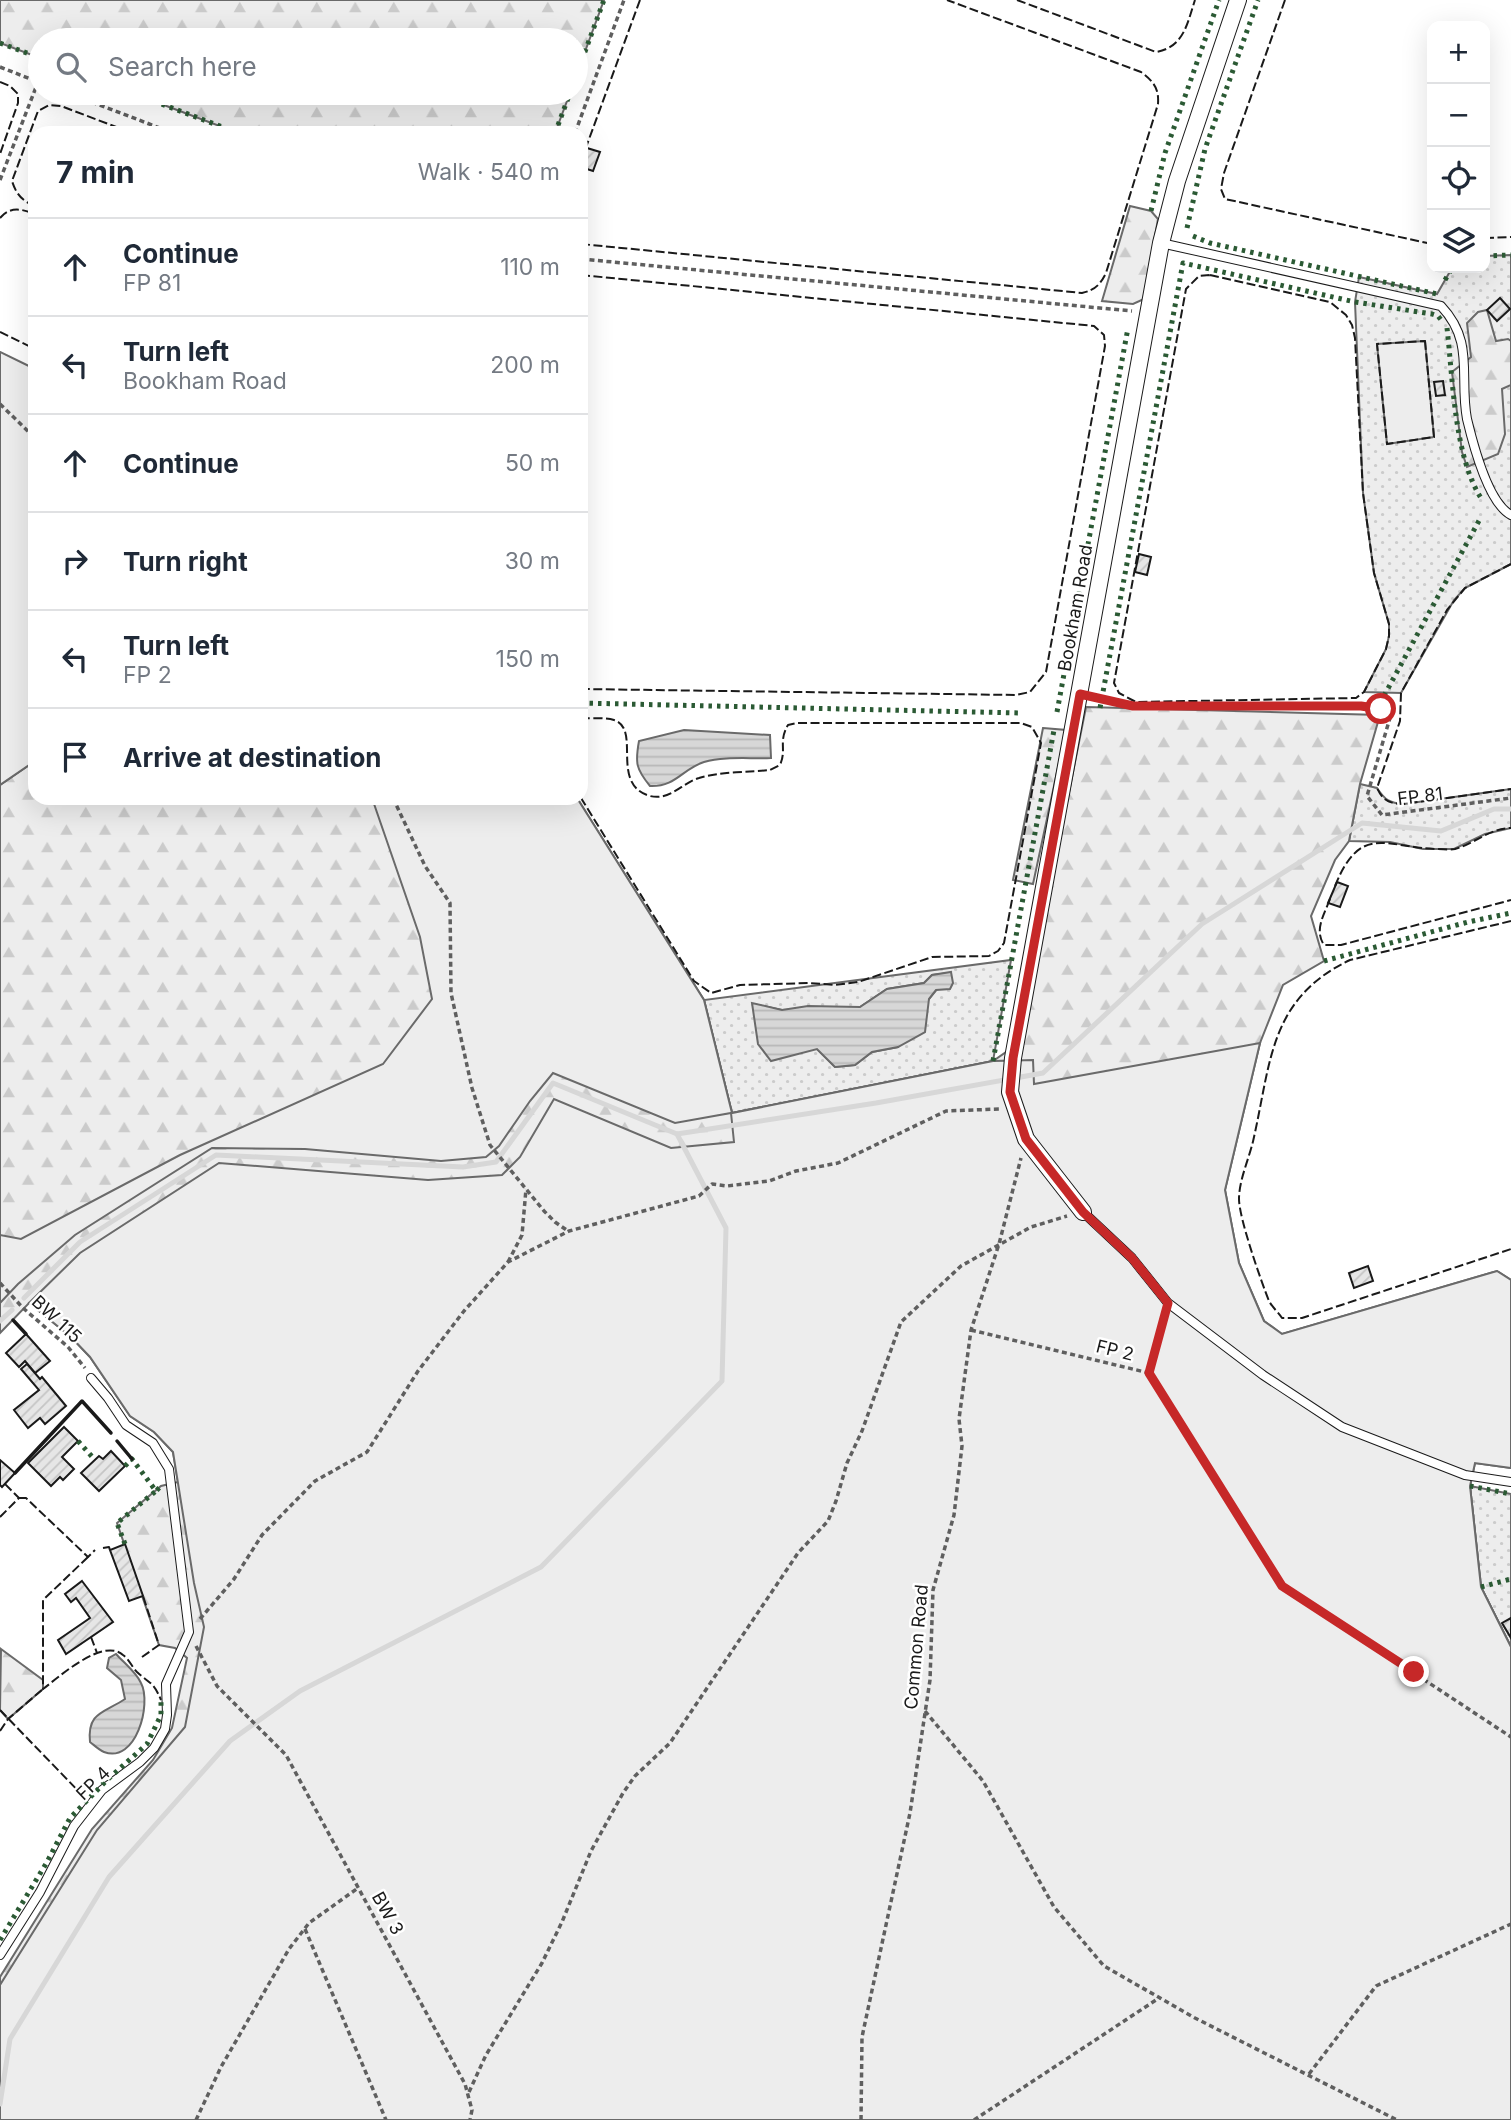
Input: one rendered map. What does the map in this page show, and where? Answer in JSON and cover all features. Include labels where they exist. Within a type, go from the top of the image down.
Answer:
[{"type":"street","name":"Bookham Road","points":[[1083,1212],[1026,1139],[1010,1092],[1013,1058],[1161,243],[1177,181],[1238,0]]},
{"type":"lane","points":[[1161,243],[1441,306],[1455,320],[1464,353],[1467,417],[1487,484],[1504,511],[1511,515]]},
{"type":"lane","points":[[1083,1212],[1132,1258],[1168,1303],[1263,1375],[1342,1427],[1465,1475],[1511,1482]]},
{"type":"lane","points":[[91,1378],[126,1425],[153,1443],[169,1469],[189,1632]]},
{"type":"lane","name":"FP 4","points":[[0,1955],[40,1892],[74,1826],[102,1790],[154,1748],[165,1729],[166,1685],[189,1632]]},
{"type":"path","points":[[588,98],[624,0]]},
{"type":"path","points":[[0,67],[28,78]]},
{"type":"path","points":[[0,180],[30,105]]},
{"type":"path","points":[[100,105],[155,126]]},
{"type":"path","points":[[578,126],[585,105]]},
{"type":"path","points":[[588,260],[1148,312]]},
{"type":"path","points":[[0,404],[28,431]]},
{"type":"path","name":"FP 81","points":[[1080,694],[1133,706],[1361,706],[1392,711],[1367,796],[1382,815],[1511,799]]},
{"type":"path","points":[[396,805],[425,866],[450,902],[451,993],[472,1088],[490,1145],[555,1222],[569,1231]]},
{"type":"path","points":[[508,1262],[569,1231],[699,1196],[712,1184],[727,1186],[769,1181],[796,1171],[838,1163],[946,1111],[1014,1109]]},
{"type":"path","name":"Common Road","points":[[861,2120],[862,2037],[910,1813],[930,1680],[933,1590],[954,1515],[962,1446],[959,1419],[971,1330],[999,1244],[1026,1139]]},
{"type":"path","points":[[189,1632],[234,1579],[262,1535],[315,1481],[367,1452],[418,1371],[464,1311],[508,1262],[522,1235],[526,1187]]},
{"type":"path","points":[[468,2094],[486,2055],[542,1963],[591,1851],[623,1793],[635,1776],[670,1743],[798,1553],[828,1521],[846,1463],[862,1431],[901,1322],[961,1266],[1031,1227],[1083,1212]]},
{"type":"path","name":"BW 115","points":[[0,1283],[23,1308],[68,1347],[91,1378]]},
{"type":"path","points":[[1149,1373],[1168,1303]]},
{"type":"path","name":"FP 2","points":[[971,1330],[1149,1373],[1282,1586],[1511,1737]]},
{"type":"path","name":"BW 3","points":[[189,1632],[217,1686],[286,1755],[465,2084],[472,2110],[470,2120]]},
{"type":"path","points":[[925,1711],[983,1781],[1054,1908],[1104,1966],[1160,1998],[1397,2120]]},
{"type":"path","points":[[196,2120],[221,2067],[289,1949],[309,1923],[358,1888]]},
{"type":"path","points":[[1309,2074],[1376,1986],[1511,1924]]},
{"type":"path","points":[[305,1929],[386,2120]]},
{"type":"path","points":[[974,2120],[1160,1998]]},
{"type":"green space","points":[[0,0],[604,0],[588,43],[588,28],[28,28],[28,54],[0,43]]},
{"type":"green space","points":[[164,105],[566,105],[558,126],[219,126]]},
{"type":"green space","points":[[1130,206],[1151,211],[1158,219],[1144,299],[1133,304],[1102,301]]},
{"type":"green space","points":[[1511,255],[1511,564],[1465,588],[1454,600],[1401,693],[1364,692],[1386,649],[1389,624],[1374,573],[1363,493],[1355,302],[1359,277],[1437,294],[1449,273],[1490,273],[1490,256]]},
{"type":"green space","points":[[1487,310],[1496,341],[1511,341],[1511,385],[1502,389],[1505,434],[1498,454],[1467,467],[1462,452],[1452,372],[1471,357],[1467,323],[1478,312]]},
{"type":"green space","points":[[1086,707],[1380,715],[1360,784],[1349,841],[1335,860],[1311,916],[1324,961],[1283,985],[1260,1043],[1225,1190],[1239,1263],[1264,1321],[1282,1334],[1497,1271],[1511,1280],[1511,1468],[1475,1463],[1470,1486],[1481,1587],[1511,1647],[1511,2120],[0,2120],[0,1977],[92,1829],[153,1760],[172,1728],[187,1658],[175,1648],[159,1645],[117,1523],[161,1486],[178,1482],[173,1452],[154,1432],[130,1416],[90,1357],[71,1337],[29,1303],[0,1333],[0,785],[28,766],[28,805],[581,805],[704,1000],[732,1113],[993,1061],[1019,1043]]},
{"type":"green space","points":[[1043,728],[1066,730],[1033,884],[1013,880]]},
{"type":"green space","points":[[1360,784],[1377,788],[1388,800],[1404,804],[1511,789],[1511,828],[1485,834],[1454,849],[1423,849],[1390,842],[1349,841]]},
{"type":"green space","points":[[1011,960],[993,1061],[732,1113],[704,1000]],"holes":[[[950,973],[929,999],[898,1047],[872,1052],[855,1065],[835,1067],[817,1049],[753,1004],[782,1010],[860,1007],[887,989],[924,983],[932,975]]]},
{"type":"green space","points":[[1470,1486],[1511,1494],[1511,1647],[1481,1587]]},
{"type":"green space","points":[[1,1649],[43,1680],[43,1689],[8,1719],[0,1710]]},
{"type":"shaded area","points":[[1425,341],[1434,437],[1387,444],[1377,344]]},
{"type":"shaded area","points":[[0,352],[28,366],[28,766],[0,785]]},
{"type":"shaded area","points":[[684,730],[770,735],[771,758],[712,760],[696,765],[666,784],[650,786],[638,765],[639,741]]},
{"type":"shaded area","points":[[374,805],[581,805],[704,1000],[732,1113],[993,1061],[1033,1060],[1034,1084],[1260,1043],[1225,1190],[1239,1263],[1264,1321],[1282,1334],[1497,1271],[1511,1280],[1511,1468],[1475,1463],[1470,1486],[1481,1587],[1511,1647],[1511,2120],[0,2120],[0,1985],[97,1830],[185,1727],[204,1627],[194,1583],[173,1452],[154,1432],[130,1416],[90,1357],[71,1337],[29,1303],[80,1253],[219,1163],[428,1180],[502,1175],[520,1157],[554,1099],[671,1148],[734,1142],[731,1113],[675,1123],[553,1073],[499,1146],[486,1157],[441,1161],[305,1149],[212,1148],[75,1235],[0,1303],[0,1235],[21,1239],[180,1155],[383,1064],[432,999],[420,937]]},
{"type":"shaded area","points":[[951,972],[953,983],[950,989],[936,990],[929,999],[925,1032],[898,1047],[872,1052],[855,1065],[835,1067],[817,1049],[771,1061],[758,1044],[752,1003],[782,1010],[808,1006],[860,1007],[887,989],[924,983],[932,975]]},
{"type":"shaded area","points":[[116,1654],[139,1679],[144,1692],[144,1704],[143,1717],[133,1741],[125,1749],[115,1753],[98,1749],[90,1742],[90,1732],[98,1714],[125,1699],[121,1680],[107,1668],[109,1658]]},
{"type":"building","points":[[588,148],[600,152],[593,171],[588,169]]},
{"type":"building","points":[[1500,298],[1510,309],[1497,321],[1487,310]]},
{"type":"building","points":[[1443,381],[1445,395],[1436,396],[1434,382]]},
{"type":"building","points":[[1139,554],[1151,557],[1147,575],[1135,572]]},
{"type":"building","points":[[1337,882],[1348,886],[1340,907],[1328,903]]},
{"type":"building","points":[[1368,1266],[1373,1281],[1354,1288],[1349,1273]]},
{"type":"building","points":[[26,1334],[50,1361],[35,1373],[25,1361],[19,1367],[6,1353]]},
{"type":"building","points":[[27,1364],[40,1379],[42,1377],[66,1406],[45,1424],[40,1418],[28,1428],[14,1410],[39,1390],[21,1369]]},
{"type":"building","points":[[64,1427],[78,1441],[62,1457],[74,1469],[63,1480],[60,1477],[51,1486],[28,1463]]},
{"type":"building","points":[[111,1451],[125,1466],[99,1491],[81,1473],[99,1456],[103,1459]]},
{"type":"building","points":[[0,1460],[15,1473],[2,1487],[0,1485]]},
{"type":"building","points":[[125,1544],[143,1596],[129,1601],[110,1550]]},
{"type":"building","points":[[82,1581],[113,1622],[66,1654],[58,1640],[90,1618],[76,1598],[71,1602],[65,1594]]},
{"type":"building","points":[[1511,1618],[1511,1638],[1502,1623]]},
{"type":"waterway","points":[[24,1298],[80,1242],[216,1155],[463,1167],[496,1162],[553,1083],[677,1134],[876,1103],[1043,1073],[1202,924],[1362,823],[1441,831],[1494,809],[1511,809]]},
{"type":"waterway","points":[[0,2104],[10,2039],[109,1877],[230,1741],[300,1691],[541,1567],[722,1381],[726,1228],[677,1134]]},
{"type":"waterway","points":[[0,1321],[12,1310]]},
{"type":"hedge","points":[[588,43],[604,0]]},
{"type":"hedge","points":[[1151,211],[1165,153],[1219,0]]},
{"type":"hedge","points":[[1187,228],[1205,149],[1258,0]]},
{"type":"hedge","points":[[0,43],[28,54]]},
{"type":"hedge","points":[[164,105],[220,126]]},
{"type":"hedge","points":[[558,126],[566,105]]},
{"type":"hedge","points":[[1193,236],[1210,243],[1437,294]]},
{"type":"hedge","points":[[1490,256],[1511,255]]},
{"type":"hedge","points":[[1100,708],[1183,263],[1355,302],[1432,314],[1442,321]]},
{"type":"hedge","points":[[1445,280],[1449,273]]},
{"type":"hedge","points":[[1057,712],[1128,328]]},
{"type":"hedge","points":[[1447,328],[1460,439],[1472,481],[1481,498]]},
{"type":"hedge","points":[[1382,704],[1481,517]]},
{"type":"hedge","points":[[588,703],[1020,713]]},
{"type":"hedge","points":[[993,1061],[1054,730]]},
{"type":"hedge","points":[[1324,961],[1511,913]]},
{"type":"hedge","points":[[78,1441],[95,1460]]},
{"type":"hedge","points":[[125,1466],[132,1459],[156,1491],[161,1486]]},
{"type":"hedge","points":[[1470,1486],[1511,1494]]},
{"type":"hedge","points":[[125,1544],[117,1523],[156,1491]]},
{"type":"hedge","points":[[1481,1587],[1511,1579]]},
{"type":"hedge","points":[[0,1940],[70,1818],[147,1744],[161,1715],[161,1700]]},
{"type":"fence","points":[[588,142],[640,0]]},
{"type":"fence","points":[[588,245],[1082,293],[1094,289],[1106,273],[1158,104],[1155,86],[1141,72],[947,0]]},
{"type":"fence","points":[[1017,0],[1156,52],[1179,40],[1187,26],[1195,0]]},
{"type":"fence","points":[[1285,0],[1224,173],[1221,189],[1225,199],[1427,243]]},
{"type":"fence","points":[[0,82],[10,86],[18,94],[18,103],[0,154]]},
{"type":"fence","points":[[32,126],[38,111],[49,105]]},
{"type":"fence","points":[[49,105],[61,106],[114,126]]},
{"type":"fence","points":[[28,138],[12,181],[15,190],[28,203]]},
{"type":"fence","points":[[0,218],[16,210],[28,212]]},
{"type":"fence","points":[[1490,238],[1511,237]]},
{"type":"fence","points":[[1210,275],[1330,302],[1346,315],[1352,325],[1355,338],[1363,493],[1374,573],[1389,624],[1386,649],[1364,692],[1356,698],[1136,702],[1119,693],[1114,683],[1186,289],[1199,276],[1210,275]]},
{"type":"fence","points":[[588,276],[1094,326],[1104,335],[1105,346],[1046,672],[1030,692],[1016,695],[588,689]]},
{"type":"fence","points":[[0,332],[28,346]]},
{"type":"fence","points":[[1425,341],[1434,437],[1387,444],[1377,344],[1425,341]]},
{"type":"fence","points":[[1511,564],[1465,588],[1447,610],[1401,693],[1400,721],[1377,788],[1388,801],[1404,804],[1511,789]]},
{"type":"fence","points":[[585,805],[694,981],[711,993],[740,985],[835,985],[858,982],[932,957],[989,956],[998,951],[1004,943],[1041,743],[1032,727],[1021,723],[797,723],[788,725],[785,731],[780,765],[770,770],[706,776],[693,780],[670,794],[657,797],[638,790],[631,780],[626,734],[622,725],[610,719],[588,718]]},
{"type":"fence","points":[[1335,886],[1345,866],[1355,853],[1365,846],[1389,843],[1453,849],[1496,831],[1511,828]]},
{"type":"fence","points":[[1330,899],[1320,928],[1324,945],[1341,945],[1511,900]]},
{"type":"fence","points":[[1511,921],[1350,960],[1324,975],[1304,993],[1278,1034],[1239,1199],[1246,1234],[1261,1279],[1269,1301],[1282,1318],[1302,1318],[1511,1249]]},
{"type":"fence","points":[[0,1517],[19,1498],[5,1484]]},
{"type":"fence","points":[[19,1498],[26,1498],[88,1557],[95,1550]]},
{"type":"fence","points":[[103,1548],[109,1547],[110,1550]]},
{"type":"fence","points":[[88,1557],[43,1600],[43,1689],[70,1668],[93,1655],[114,1651],[125,1657],[156,1689],[161,1700]]},
{"type":"fence","points":[[142,1657],[159,1645],[143,1596]]},
{"type":"fence","points":[[91,1637],[97,1653]]},
{"type":"fence","points":[[0,1731],[8,1719],[43,1689]]},
{"type":"fence","points":[[0,1710],[87,1800]]},
{"type":"wall","points":[[13,1320],[26,1334]]},
{"type":"wall","points":[[15,1473],[82,1401],[111,1433]]},
{"type":"wall","points":[[117,1441],[132,1459]]},
{"type":"route","points":[[1381,709],[1361,706],[1133,706],[1080,694],[1013,1058],[1010,1092],[1026,1139],[1083,1212],[1132,1258],[1168,1303],[1149,1373],[1282,1586],[1414,1672]]}]
